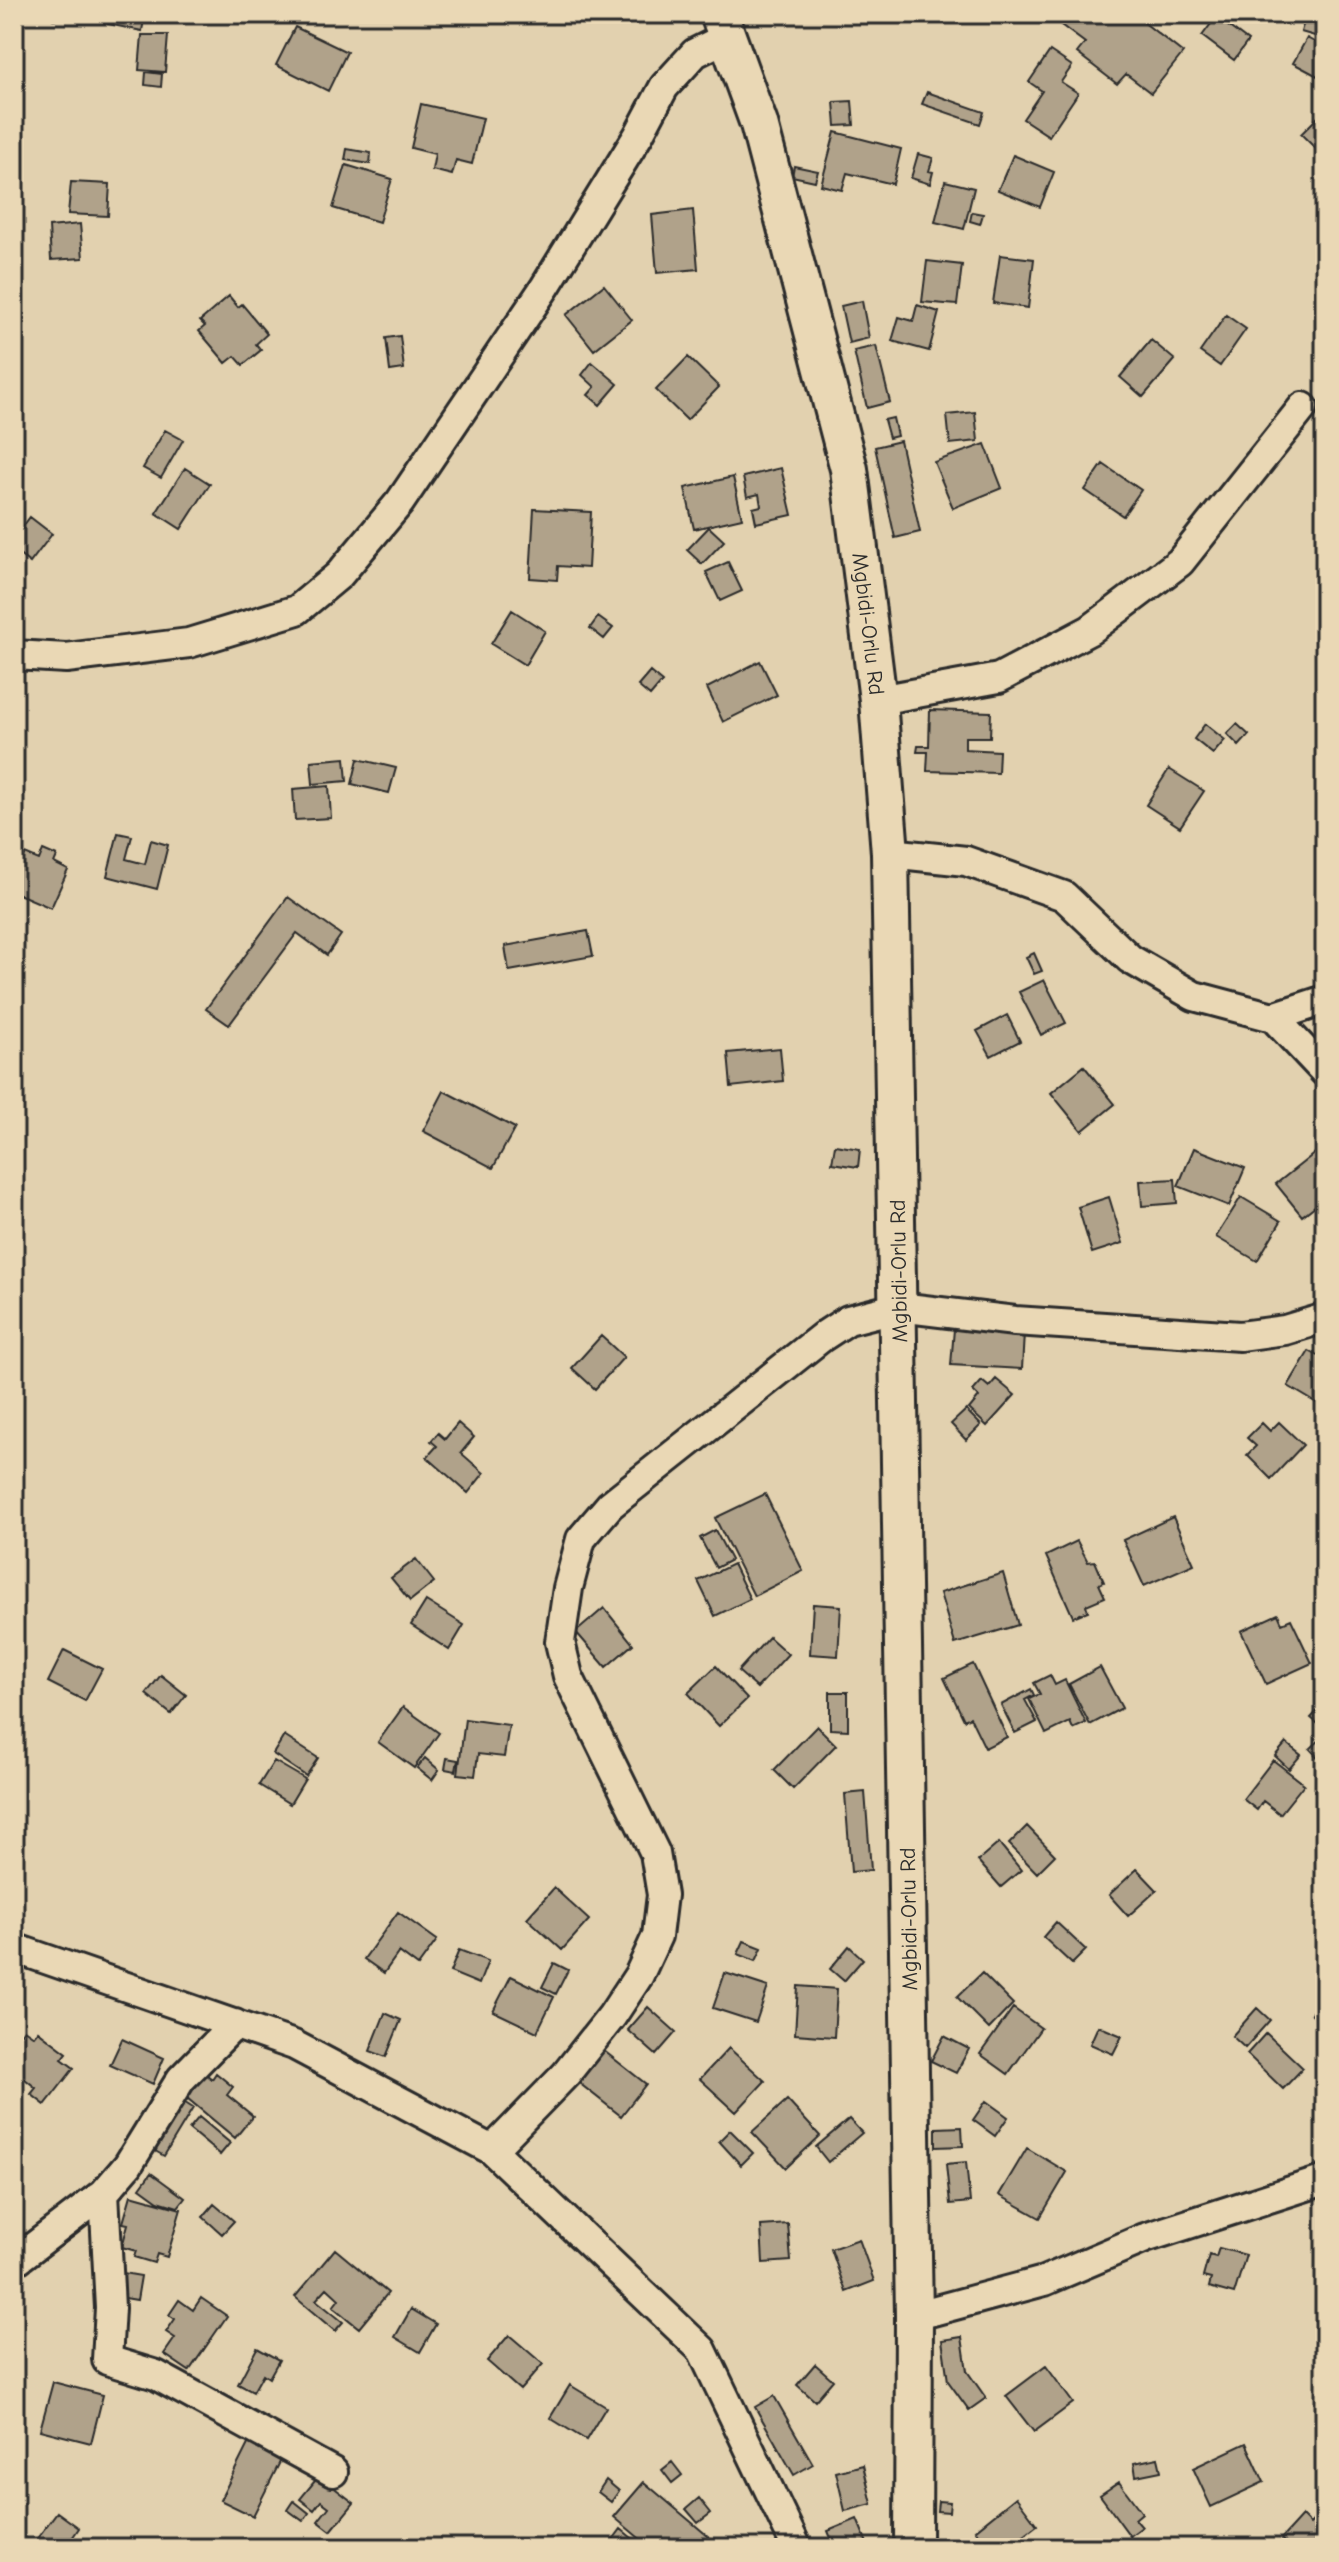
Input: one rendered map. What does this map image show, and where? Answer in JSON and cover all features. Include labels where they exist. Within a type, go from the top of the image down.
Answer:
[{"type":"main road","name":"Mgbidi-Orlu Rd","points":[[724,27],[759,124],[849,469],[878,700],[890,853],[914,2316],[913,2548]]},
{"type":"street","points":[[14,655],[66,658],[189,643],[297,610],[339,575],[400,502],[545,287],[638,136],[664,87],[695,53],[719,41],[724,27]]},
{"type":"street","points":[[878,700],[999,678],[1090,630],[1180,562],[1303,407]]},
{"type":"street","points":[[890,853],[966,861],[1064,896],[1130,959],[1194,996],[1273,1017],[1325,1072]]},
{"type":"street","points":[[1273,1017],[1325,1000]]},
{"type":"street","points":[[492,2150],[566,2074],[612,2016],[639,1975],[657,1936],[662,1895],[655,1853],[568,1676],[560,1642],[568,1588],[581,1539],[610,1505],[822,1337],[848,1320],[899,1307],[1015,1321],[1240,1336],[1285,1330],[1325,1318]]},
{"type":"street","points":[[14,1948],[294,2045],[492,2150],[702,2350],[797,2548]]},
{"type":"street","points":[[14,2262],[104,2193],[128,2165],[181,2079],[235,2024]]},
{"type":"street","points":[[914,2316],[1044,2281],[1145,2238],[1325,2180]]},
{"type":"street","points":[[104,2193],[110,2308],[107,2360],[156,2375],[333,2472]]},
{"type":"building","points":[[52,14],[103,14],[103,18],[53,19]]},
{"type":"building","points":[[110,14],[145,14],[142,31],[108,24]]},
{"type":"building","points":[[1069,14],[1133,14],[1183,53],[1151,93],[1126,74],[1117,84],[1077,53],[1085,43],[1061,25]]},
{"type":"building","points":[[1306,14],[1325,14],[1325,39],[1301,32]]},
{"type":"building","points":[[1216,17],[1248,41],[1234,60],[1202,36]]},
{"type":"building","points":[[295,27],[347,52],[328,91],[276,65]]},
{"type":"building","points":[[142,35],[168,35],[165,72],[139,70]]},
{"type":"building","points":[[1307,38],[1325,48],[1325,80],[1293,63]]},
{"type":"building","points":[[1050,51],[1072,66],[1061,82],[1078,93],[1049,136],[1023,119],[1042,91],[1029,82]]},
{"type":"building","points":[[146,72],[162,74],[161,87],[145,85]]},
{"type":"building","points":[[927,92],[984,112],[980,124],[922,104]]},
{"type":"building","points":[[852,101],[854,125],[836,126],[834,102]]},
{"type":"building","points":[[421,104],[483,118],[472,164],[456,160],[452,175],[432,170],[435,154],[411,148]]},
{"type":"building","points":[[1325,110],[1325,158],[1301,134]]},
{"type":"building","points":[[835,132],[901,149],[893,184],[847,173],[842,190],[821,185]]},
{"type":"building","points":[[347,149],[371,153],[370,164],[345,160]]},
{"type":"building","points":[[918,154],[933,158],[929,171],[933,172],[930,184],[911,178]]},
{"type":"building","points":[[1013,155],[1054,172],[1040,207],[998,190]]},
{"type":"building","points":[[346,165],[392,179],[379,222],[333,208]]},
{"type":"building","points":[[794,166],[818,171],[815,181],[792,176]]},
{"type":"building","points":[[945,181],[974,188],[964,229],[935,222]]},
{"type":"building","points":[[71,182],[110,184],[108,216],[68,214]]},
{"type":"building","points":[[693,210],[698,269],[657,273],[652,215]]},
{"type":"building","points":[[972,212],[983,214],[980,224],[970,221]]},
{"type":"building","points":[[80,224],[83,258],[51,260],[49,227]]},
{"type":"building","points":[[1000,255],[1034,259],[1028,308],[993,303]]},
{"type":"building","points":[[927,261],[962,265],[957,305],[922,302]]},
{"type":"building","points":[[604,285],[632,320],[594,350],[566,315]]},
{"type":"building","points":[[229,296],[238,307],[242,304],[267,334],[256,344],[261,350],[243,365],[235,356],[226,363],[199,331],[205,326],[200,321]]},
{"type":"building","points":[[862,301],[869,338],[849,343],[841,306]]},
{"type":"building","points":[[917,305],[939,312],[929,351],[892,341],[899,317],[913,321]]},
{"type":"building","points":[[1226,315],[1246,329],[1220,366],[1200,352]]},
{"type":"building","points":[[400,336],[404,369],[390,371],[386,338]]},
{"type":"building","points":[[1151,340],[1175,360],[1143,397],[1120,377]]},
{"type":"building","points":[[876,346],[890,402],[867,408],[854,351]]},
{"type":"building","points":[[688,357],[719,387],[687,420],[656,390]]},
{"type":"building","points":[[592,362],[618,384],[600,405],[588,395],[595,387],[582,375]]},
{"type":"building","points":[[975,412],[978,441],[950,444],[947,415]]},
{"type":"building","points":[[893,418],[897,436],[889,438],[884,420]]},
{"type":"building","points":[[165,430],[183,440],[161,478],[143,468]]},
{"type":"building","points":[[900,441],[920,532],[895,538],[875,447]]},
{"type":"building","points":[[985,444],[1002,488],[953,508],[934,462]]},
{"type":"building","points":[[1103,464],[1141,490],[1123,516],[1085,490]]},
{"type":"building","points":[[185,468],[210,484],[181,529],[156,513]]},
{"type":"building","points":[[781,468],[792,515],[756,523],[753,508],[761,506],[759,494],[747,497],[743,477]]},
{"type":"building","points":[[733,477],[742,518],[694,529],[685,488]]},
{"type":"building","points":[[534,509],[591,512],[588,568],[558,566],[557,580],[530,578]]},
{"type":"building","points":[[30,517],[52,534],[30,563],[14,551],[14,538]]},
{"type":"building","points":[[709,527],[724,541],[702,564],[687,550]]},
{"type":"building","points":[[728,562],[742,591],[720,601],[706,572]]},
{"type":"building","points":[[512,610],[545,631],[525,665],[491,644]]},
{"type":"building","points":[[598,617],[613,628],[604,639],[590,628]]},
{"type":"building","points":[[760,661],[777,695],[723,722],[707,688]]},
{"type":"building","points":[[650,672],[662,682],[650,696],[638,686]]},
{"type":"building","points":[[930,710],[991,712],[990,737],[965,737],[965,749],[999,751],[998,773],[927,771],[928,752],[917,752],[918,746],[929,746]]},
{"type":"building","points":[[1205,724],[1225,740],[1213,754],[1194,739]]},
{"type":"building","points":[[1237,724],[1249,735],[1239,746],[1227,734]]},
{"type":"building","points":[[345,758],[347,781],[313,784],[311,761]]},
{"type":"building","points":[[358,759],[396,768],[389,793],[352,784]]},
{"type":"building","points":[[1169,769],[1204,791],[1180,827],[1146,805]]},
{"type":"building","points":[[329,786],[331,818],[295,820],[293,789]]},
{"type":"building","points":[[118,833],[132,836],[126,859],[145,864],[151,840],[168,845],[157,889],[107,876]]},
{"type":"building","points":[[43,850],[57,856],[54,863],[68,870],[51,908],[14,892],[14,879],[25,854],[39,860]]},
{"type":"building","points":[[288,897],[341,935],[327,955],[297,933],[229,1025],[206,1009]]},
{"type":"building","points":[[588,931],[593,956],[509,971],[505,946]]},
{"type":"building","points":[[1034,953],[1042,971],[1034,974],[1026,957]]},
{"type":"building","points":[[1044,980],[1066,1023],[1041,1035],[1019,992]]},
{"type":"building","points":[[1007,1015],[1020,1041],[991,1056],[977,1031]]},
{"type":"building","points":[[780,1048],[783,1081],[731,1087],[728,1053]]},
{"type":"building","points":[[1084,1066],[1115,1104],[1082,1131],[1051,1093]]},
{"type":"building","points":[[444,1091],[515,1128],[493,1168],[423,1131]]},
{"type":"building","points":[[835,1145],[860,1149],[858,1167],[832,1163]]},
{"type":"building","points":[[1325,1145],[1325,1198],[1302,1216],[1276,1184]]},
{"type":"building","points":[[1194,1148],[1245,1168],[1229,1206],[1178,1186]]},
{"type":"building","points":[[1175,1179],[1177,1203],[1142,1206],[1140,1181]]},
{"type":"building","points":[[1109,1197],[1123,1243],[1092,1253],[1078,1207]]},
{"type":"building","points":[[1241,1197],[1281,1221],[1257,1261],[1216,1237]]},
{"type":"building","points":[[954,1329],[1024,1333],[1022,1369],[951,1365]]},
{"type":"building","points":[[601,1336],[624,1357],[595,1389],[572,1368]]},
{"type":"building","points":[[1309,1351],[1325,1359],[1325,1408],[1288,1386]]},
{"type":"building","points":[[996,1379],[1015,1395],[987,1426],[969,1409],[979,1397],[973,1391],[982,1381],[989,1387]]},
{"type":"building","points":[[966,1410],[981,1425],[966,1440],[951,1424]]},
{"type":"building","points":[[1279,1422],[1303,1445],[1271,1479],[1247,1455],[1256,1446],[1247,1438],[1262,1423],[1270,1431]]},
{"type":"building","points":[[458,1423],[474,1437],[461,1453],[484,1473],[468,1493],[427,1457],[437,1446],[431,1441],[438,1433],[445,1439]]},
{"type":"building","points":[[765,1494],[803,1571],[754,1596],[715,1518]]},
{"type":"building","points":[[1173,1517],[1194,1564],[1144,1586],[1123,1540]]},
{"type":"building","points":[[715,1530],[731,1560],[716,1568],[700,1538]]},
{"type":"building","points":[[1077,1541],[1088,1562],[1095,1561],[1104,1582],[1099,1584],[1105,1597],[1086,1605],[1088,1611],[1073,1617],[1046,1556]]},
{"type":"building","points":[[416,1559],[434,1582],[410,1601],[391,1578]]},
{"type":"building","points":[[733,1564],[750,1599],[715,1616],[698,1581]]},
{"type":"building","points":[[1003,1573],[1018,1625],[955,1644],[940,1593]]},
{"type":"building","points":[[426,1601],[464,1625],[449,1650],[411,1625]]},
{"type":"building","points":[[813,1604],[841,1606],[838,1656],[810,1654]]},
{"type":"building","points":[[604,1608],[633,1644],[606,1667],[576,1632]]},
{"type":"building","points":[[1278,1614],[1282,1623],[1291,1619],[1312,1663],[1266,1684],[1241,1631]]},
{"type":"building","points":[[769,1637],[788,1654],[757,1688],[738,1671]]},
{"type":"building","points":[[64,1650],[102,1669],[85,1701],[48,1682]]},
{"type":"building","points":[[973,1664],[1007,1737],[985,1748],[970,1717],[964,1720],[944,1678]]},
{"type":"building","points":[[716,1666],[747,1699],[719,1726],[688,1693]]},
{"type":"building","points":[[1100,1667],[1122,1708],[1090,1725],[1069,1684]]},
{"type":"building","points":[[161,1675],[186,1695],[171,1714],[146,1694]]},
{"type":"building","points":[[1050,1675],[1055,1685],[1065,1680],[1086,1723],[1073,1729],[1070,1722],[1046,1734],[1029,1699],[1040,1694],[1034,1683]]},
{"type":"building","points":[[1031,1689],[1034,1695],[1025,1700],[1037,1722],[1015,1733],[1001,1705]]},
{"type":"building","points":[[830,1692],[848,1692],[848,1730],[830,1729]]},
{"type":"building","points":[[403,1707],[439,1733],[414,1768],[378,1742]]},
{"type":"building","points":[[1321,1707],[1325,1710],[1324,1729],[1311,1718]]},
{"type":"building","points":[[465,1719],[509,1725],[504,1757],[478,1754],[475,1776],[458,1774]]},
{"type":"building","points":[[817,1726],[836,1745],[793,1789],[774,1770]]},
{"type":"building","points":[[1325,1735],[1325,1765],[1310,1749]]},
{"type":"building","points":[[284,1736],[318,1758],[306,1776],[273,1754]]},
{"type":"building","points":[[1286,1743],[1301,1755],[1289,1769],[1275,1756]]},
{"type":"building","points":[[425,1758],[439,1770],[432,1780],[417,1768]]},
{"type":"building","points":[[447,1758],[458,1760],[456,1771],[445,1769]]},
{"type":"building","points":[[1273,1760],[1304,1784],[1280,1814],[1263,1801],[1257,1810],[1243,1799]]},
{"type":"building","points":[[274,1761],[305,1779],[290,1804],[259,1785]]},
{"type":"building","points":[[865,1792],[871,1870],[851,1872],[845,1794]]},
{"type":"building","points":[[1027,1826],[1055,1855],[1037,1873],[1009,1844]]},
{"type":"building","points":[[999,1843],[1021,1870],[1001,1887],[978,1861]]},
{"type":"building","points":[[1137,1869],[1157,1890],[1128,1916],[1109,1895]]},
{"type":"building","points":[[554,1888],[589,1920],[562,1950],[527,1918]]},
{"type":"building","points":[[398,1912],[437,1940],[418,1966],[399,1952],[384,1973],[364,1959]]},
{"type":"building","points":[[1056,1922],[1086,1950],[1072,1964],[1043,1937]]},
{"type":"building","points":[[744,1941],[762,1948],[756,1961],[738,1954]]},
{"type":"building","points":[[849,1946],[863,1959],[844,1981],[830,1969]]},
{"type":"building","points":[[459,1950],[488,1961],[479,1984],[450,1972]]},
{"type":"building","points":[[554,1963],[568,1970],[556,1994],[542,1987]]},
{"type":"building","points":[[725,1973],[768,1987],[756,2022],[713,2008]]},
{"type":"building","points":[[982,1973],[1013,2004],[989,2029],[957,1997]]},
{"type":"building","points":[[511,1976],[554,1997],[537,2032],[493,2011]]},
{"type":"building","points":[[798,1986],[837,1989],[834,2037],[795,2034]]},
{"type":"building","points":[[1325,1995],[1325,2025],[1311,2013]]},
{"type":"building","points":[[648,2007],[676,2032],[656,2055],[628,2030]]},
{"type":"building","points":[[1013,2008],[1041,2028],[1008,2074],[980,2054]]},
{"type":"building","points":[[1257,2008],[1270,2020],[1245,2048],[1232,2036]]},
{"type":"building","points":[[385,2013],[401,2020],[386,2057],[370,2051]]},
{"type":"building","points":[[1098,2026],[1122,2036],[1113,2054],[1090,2044]]},
{"type":"building","points":[[24,2029],[34,2036],[38,2031],[67,2053],[62,2059],[74,2068],[45,2105],[31,2094],[36,2088],[14,2070],[14,2042]]},
{"type":"building","points":[[1266,2033],[1303,2068],[1283,2089],[1247,2054]]},
{"type":"building","points":[[944,2036],[969,2049],[956,2073],[931,2061]]},
{"type":"building","points":[[122,2039],[164,2058],[153,2084],[110,2065]]},
{"type":"building","points":[[599,2047],[646,2084],[621,2116],[574,2079]]},
{"type":"building","points":[[729,2048],[765,2081],[736,2112],[700,2079]]},
{"type":"building","points":[[200,2069],[212,2079],[216,2073],[233,2087],[227,2095],[253,2116],[235,2138],[181,2093]]},
{"type":"building","points":[[179,2099],[193,2108],[164,2156],[150,2148]]},
{"type":"building","points":[[787,2100],[820,2136],[786,2168],[752,2132]]},
{"type":"building","points":[[986,2101],[1008,2117],[995,2136],[973,2120]]},
{"type":"building","points":[[199,2117],[230,2143],[220,2155],[189,2129]]},
{"type":"building","points":[[849,2119],[862,2133],[828,2162],[816,2147]]},
{"type":"building","points":[[962,2127],[963,2146],[936,2147],[936,2128]]},
{"type":"building","points":[[730,2130],[753,2153],[741,2165],[719,2141]]},
{"type":"building","points":[[1027,2148],[1067,2172],[1040,2218],[999,2195]]},
{"type":"building","points":[[966,2162],[970,2202],[950,2204],[946,2164]]},
{"type":"building","points":[[151,2173],[185,2198],[178,2207],[158,2201],[140,2188]]},
{"type":"building","points":[[131,2195],[181,2209],[167,2257],[157,2254],[154,2263],[134,2257],[136,2251],[122,2247],[128,2224],[123,2223]]},
{"type":"building","points":[[214,2204],[234,2221],[222,2234],[203,2217]]},
{"type":"building","points":[[788,2224],[791,2261],[763,2263],[761,2226]]},
{"type":"building","points":[[859,2239],[874,2281],[846,2292],[831,2249]]},
{"type":"building","points":[[1219,2248],[1246,2255],[1234,2294],[1209,2287],[1211,2279],[1203,2277],[1209,2255],[1216,2257]]},
{"type":"building","points":[[335,2249],[388,2293],[359,2328],[333,2307],[339,2299],[327,2288],[316,2300],[343,2322],[335,2331],[295,2297]]},
{"type":"building","points":[[123,2273],[141,2276],[137,2300],[119,2297]]},
{"type":"building","points":[[201,2298],[227,2316],[189,2371],[164,2354],[175,2338],[166,2332],[175,2319],[169,2315],[179,2300],[193,2310]]},
{"type":"building","points":[[411,2309],[436,2324],[420,2352],[395,2337]]},
{"type":"building","points":[[509,2335],[543,2364],[520,2390],[487,2361]]},
{"type":"building","points":[[962,2337],[967,2371],[986,2398],[969,2410],[948,2381],[942,2340]]},
{"type":"building","points":[[257,2348],[279,2360],[269,2378],[263,2374],[253,2392],[238,2384]]},
{"type":"building","points":[[815,2364],[833,2380],[815,2401],[797,2385]]},
{"type":"building","points":[[1046,2366],[1073,2403],[1034,2432],[1006,2396]]},
{"type":"building","points":[[53,2382],[103,2395],[91,2443],[40,2430]]},
{"type":"building","points":[[570,2385],[606,2407],[586,2440],[550,2418]]},
{"type":"building","points":[[774,2396],[813,2464],[794,2475],[755,2407]]},
{"type":"building","points":[[249,2442],[282,2458],[253,2516],[220,2500]]},
{"type":"building","points":[[1246,2443],[1264,2482],[1211,2507],[1193,2468]]},
{"type":"building","points":[[1158,2458],[1161,2471],[1136,2476],[1134,2463]]},
{"type":"building","points":[[672,2462],[682,2475],[672,2483],[662,2470]]},
{"type":"building","points":[[863,2465],[872,2504],[845,2511],[836,2472]]},
{"type":"building","points":[[319,2476],[354,2503],[331,2531],[318,2521],[329,2507],[321,2501],[314,2510],[300,2499]]},
{"type":"building","points":[[606,2480],[619,2491],[611,2502],[598,2492]]},
{"type":"building","points":[[644,2482],[722,2548],[651,2548],[614,2517]]},
{"type":"building","points":[[1119,2482],[1142,2513],[1135,2519],[1142,2527],[1130,2536],[1100,2495]]},
{"type":"building","points":[[1016,2497],[1037,2525],[1007,2548],[989,2548],[975,2530]]},
{"type":"building","points":[[699,2498],[711,2513],[698,2523],[686,2509]]},
{"type":"building","points":[[294,2501],[309,2513],[303,2521],[288,2510]]},
{"type":"building","points":[[938,2501],[950,2502],[949,2512],[937,2511]]},
{"type":"building","points":[[1325,2508],[1325,2548],[1291,2548],[1281,2539],[1302,2516],[1310,2524]]},
{"type":"building","points":[[57,2512],[79,2528],[68,2544],[73,2548],[30,2548]]},
{"type":"building","points":[[857,2519],[869,2548],[835,2548],[828,2531]]},
{"type":"building","points":[[621,2529],[644,2548],[620,2548],[612,2541]]},
{"type":"building","points":[[1131,2538],[1138,2548],[1118,2548]]}]
